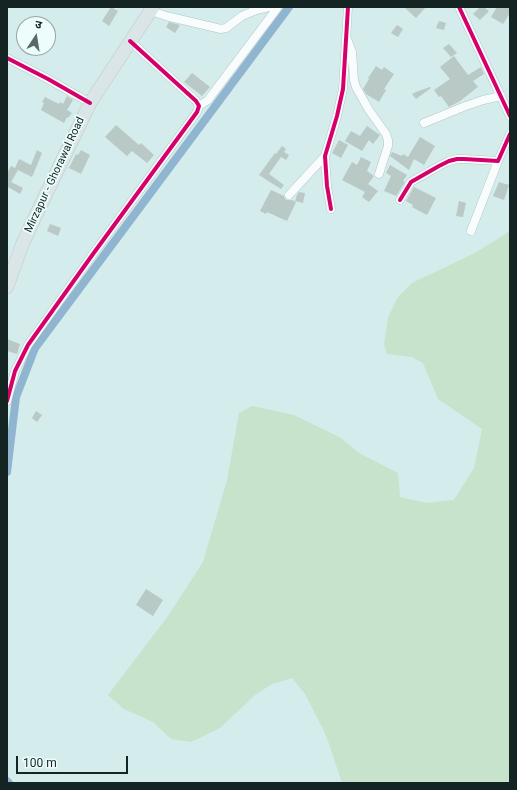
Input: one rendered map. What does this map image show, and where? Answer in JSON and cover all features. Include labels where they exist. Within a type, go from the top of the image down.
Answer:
[{"type":"main road","name":"Mirzapur - Ghorawal Road","points":[[7,287],[10,266],[90,103],[152,9]]},
{"type":"street","points":[[152,9],[166,16],[226,28],[242,16],[256,10],[269,7]]},
{"type":"street","points":[[7,401],[15,371],[28,345],[194,117],[199,106],[208,100],[278,7]]},
{"type":"street","points":[[331,209],[327,186],[325,156],[337,116],[343,89],[348,7]]},
{"type":"street","points":[[459,7],[510,116]]},
{"type":"street","points":[[346,37],[352,52],[356,87],[369,110],[386,134],[388,140],[388,146],[379,174]]},
{"type":"street","points":[[130,41],[191,95],[199,106]]},
{"type":"street","points":[[7,58],[90,103]]},
{"type":"street","points":[[424,123],[470,104],[501,96]]},
{"type":"street","points":[[471,231],[510,134]]},
{"type":"street","points":[[289,195],[325,156]]},
{"type":"street","points":[[400,200],[411,182],[449,161],[464,159],[498,161]]},
{"type":"green space","points":[[510,231],[510,783],[342,783],[323,729],[305,694],[292,678],[272,684],[255,695],[220,728],[191,742],[171,739],[153,722],[124,709],[108,695],[168,616],[203,562],[227,480],[239,413],[252,406],[294,415],[341,438],[359,453],[398,473],[400,497],[427,503],[454,500],[474,468],[482,429],[438,399],[423,363],[412,357],[387,354],[384,344],[388,317],[398,297],[412,283],[475,253]]},
{"type":"building","points":[[111,7],[118,11],[109,26],[102,21]]},
{"type":"building","points":[[404,7],[426,7],[416,18]]},
{"type":"building","points":[[480,7],[484,7],[489,11],[480,20],[473,14]]},
{"type":"building","points":[[497,7],[510,8],[510,13],[503,24],[491,17]]},
{"type":"building","points":[[439,21],[446,23],[444,30],[436,28]]},
{"type":"building","points":[[169,22],[180,25],[175,33],[166,27]]},
{"type":"building","points":[[397,25],[403,29],[398,37],[391,33]]},
{"type":"building","points":[[449,44],[457,53],[451,57],[443,48]]},
{"type":"building","points":[[454,56],[468,75],[481,67],[484,74],[473,81],[478,87],[460,101],[449,107],[441,96],[439,97],[434,90],[450,79],[440,67]]},
{"type":"building","points":[[376,66],[382,70],[384,67],[394,74],[384,89],[386,90],[379,102],[366,94],[363,89]]},
{"type":"building","points":[[192,73],[210,87],[202,96],[184,82]]},
{"type":"building","points":[[430,87],[431,88],[416,99],[412,94],[416,92]]},
{"type":"building","points":[[67,96],[73,100],[67,110],[72,113],[68,118],[67,117],[64,123],[41,110],[44,103],[42,102],[45,97],[59,104],[60,102],[63,104]]},
{"type":"building","points":[[116,125],[139,145],[141,143],[154,155],[147,163],[132,151],[127,156],[105,137]]},
{"type":"building","points":[[367,126],[380,135],[373,144],[369,140],[362,151],[345,141],[351,131],[360,136]]},
{"type":"building","points":[[420,137],[435,146],[424,165],[414,159],[409,170],[390,156],[392,152],[402,156],[403,154],[408,157]]},
{"type":"building","points":[[339,140],[348,145],[341,158],[332,153]]},
{"type":"building","points":[[282,146],[286,149],[284,152],[289,155],[286,160],[281,157],[269,174],[284,185],[281,189],[259,175]]},
{"type":"building","points":[[37,150],[42,153],[32,177],[18,170],[11,182],[23,188],[20,194],[8,187],[7,189],[7,173],[11,166],[15,168],[19,159],[31,165]]},
{"type":"building","points":[[81,150],[90,155],[81,174],[69,168],[76,154],[78,155]]},
{"type":"building","points":[[361,157],[371,162],[367,171],[374,176],[368,184],[378,191],[369,202],[362,197],[365,192],[342,180],[352,162],[357,165]]},
{"type":"building","points":[[390,165],[407,175],[403,181],[405,182],[396,196],[384,191],[391,176],[386,173]]},
{"type":"building","points":[[499,182],[509,185],[504,200],[493,196]]},
{"type":"building","points":[[414,187],[436,198],[427,215],[412,207],[413,205],[406,201]]},
{"type":"building","points":[[271,190],[284,196],[287,200],[296,202],[287,221],[267,212],[266,214],[260,211]]},
{"type":"building","points":[[299,192],[305,193],[303,203],[295,201]]},
{"type":"building","points":[[459,201],[466,203],[463,217],[456,216]]},
{"type":"building","points":[[50,224],[61,228],[58,236],[47,231]]},
{"type":"building","points":[[7,339],[20,344],[17,354],[7,351]]},
{"type":"building","points":[[36,411],[42,415],[37,422],[32,418]]},
{"type":"building","points":[[146,589],[163,600],[153,616],[136,605]]},
{"type":"waterway","points":[[7,472],[16,397],[35,348],[289,7]]},
{"type":"cycle path","points":[[331,209],[327,186],[325,156],[337,116],[343,89],[348,7]]},
{"type":"cycle path","points":[[459,7],[510,116]]},
{"type":"cycle path","points":[[7,401],[15,371],[28,345],[197,112],[199,106],[196,101],[130,41]]},
{"type":"cycle path","points":[[7,58],[90,103]]},
{"type":"cycle path","points":[[400,200],[411,182],[449,161],[457,159],[498,161],[510,134]]}]
